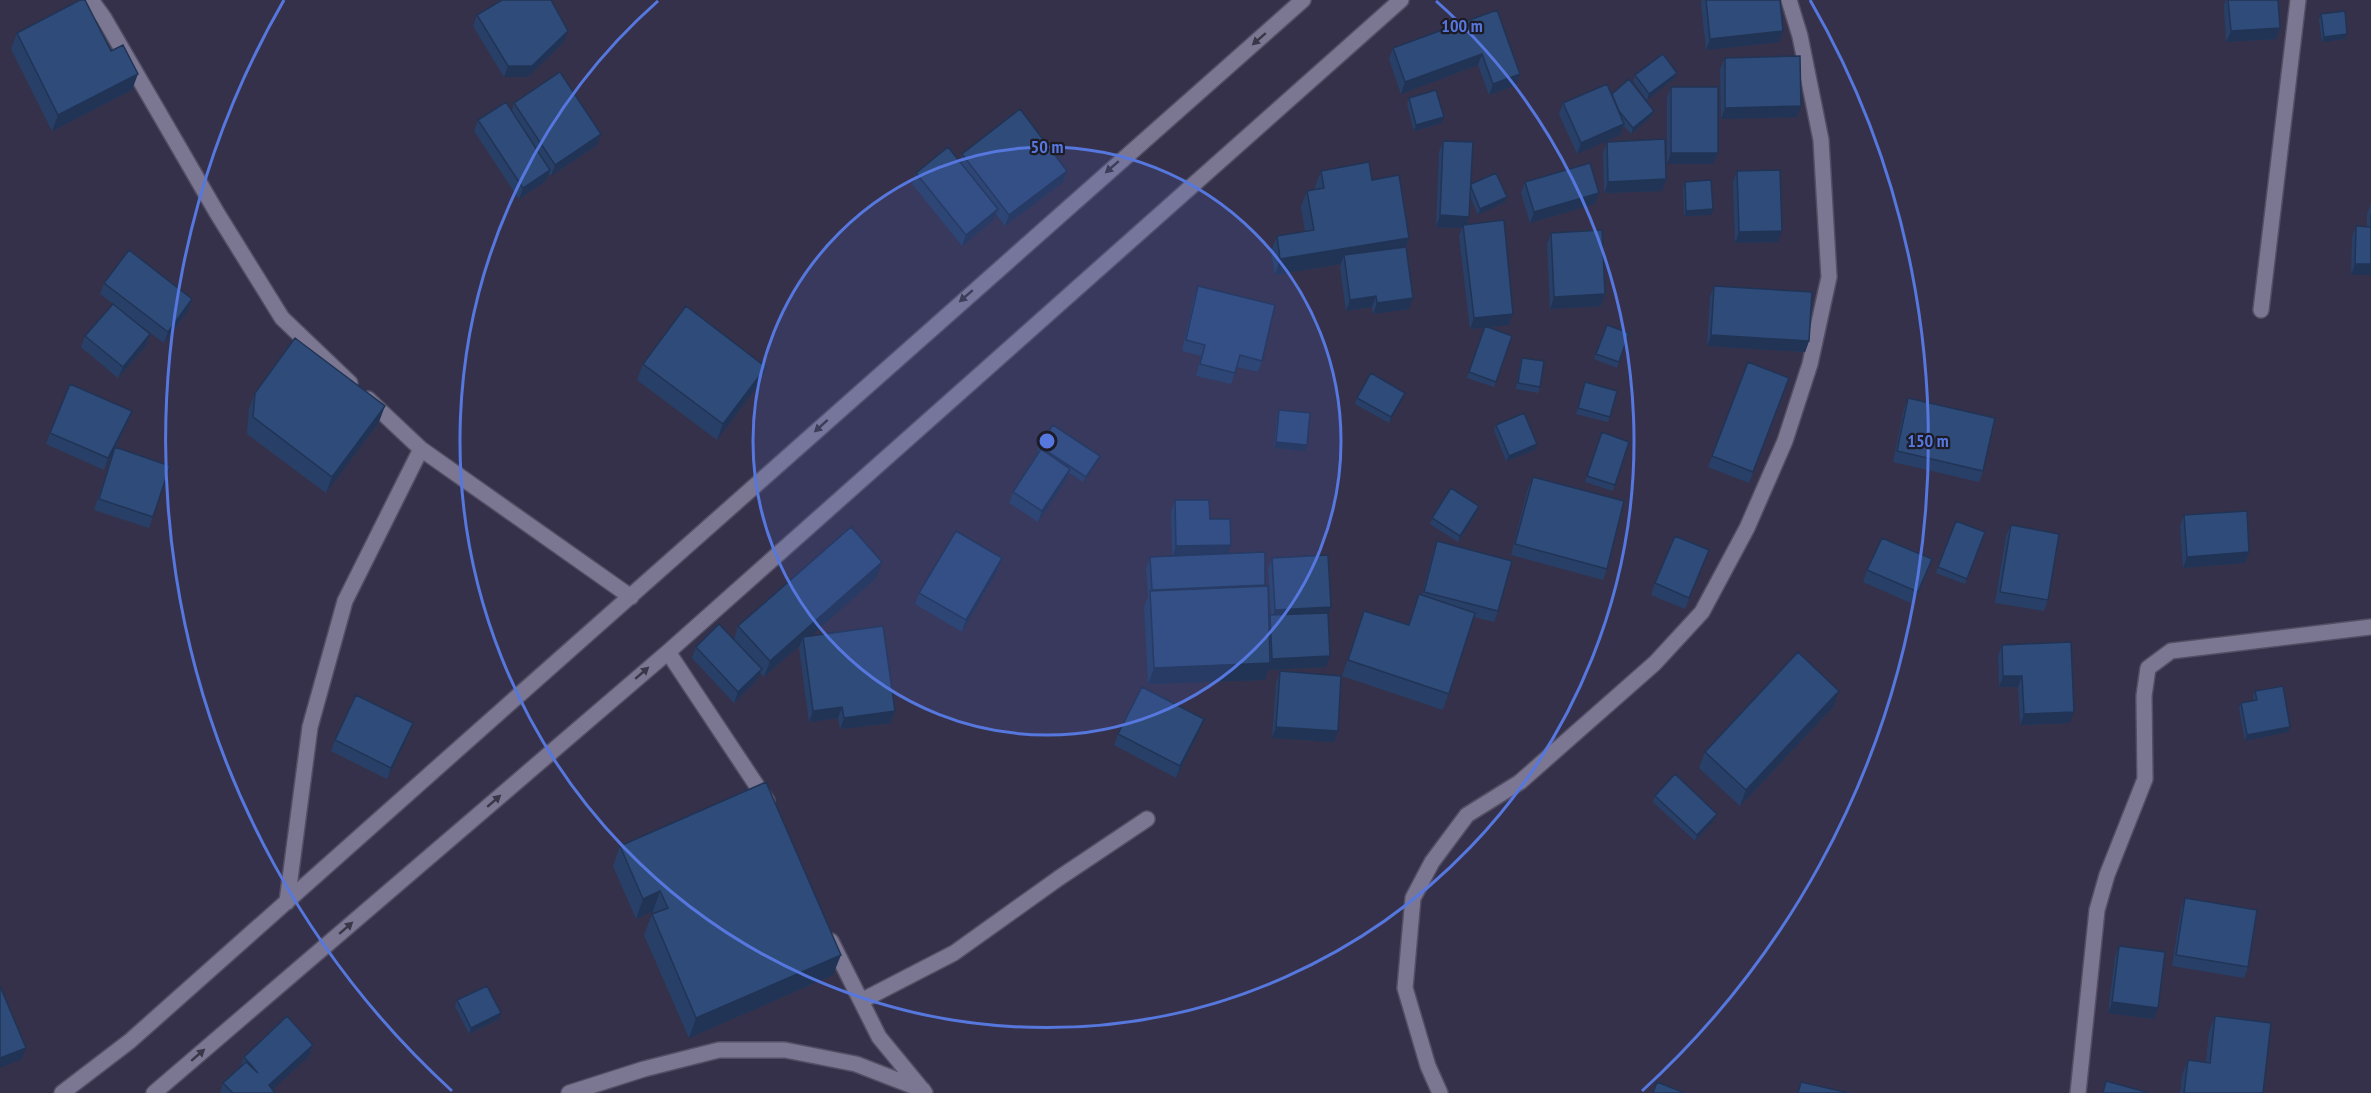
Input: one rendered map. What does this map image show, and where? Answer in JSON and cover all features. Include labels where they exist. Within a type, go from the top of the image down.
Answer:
[{"type":"street","points":[[91,0],[104,18],[217,213],[282,318],[421,449],[631,597]]},
{"type":"street","points":[[62,1093],[130,1041],[631,597],[960,301],[1303,0]]},
{"type":"street","points":[[154,1093],[668,652],[1401,0]]},
{"type":"street","points":[[1440,1093],[1428,1066],[1405,988],[1413,898],[1432,862],[1467,815],[1520,782],[1655,663],[1702,612],[1747,528],[1780,452],[1810,364],[1829,277],[1821,140],[1803,47],[1789,0]]},
{"type":"street","points":[[2261,310],[2298,0]]},
{"type":"street","points":[[287,902],[310,727],[345,601],[421,449]]},
{"type":"street","points":[[2078,1093],[2097,910],[2107,875],[2145,780],[2144,696],[2148,668],[2171,651],[2371,627]]},
{"type":"street","points":[[668,652],[776,817]]},
{"type":"street","points":[[861,1001],[954,953],[1147,819]]},
{"type":"street","points":[[823,925],[879,1037],[926,1092]]},
{"type":"street","points":[[569,1093],[644,1069],[719,1050],[785,1050],[856,1064],[926,1092]]},
{"type":"building","points":[[80,0],[85,0],[111,51],[123,45],[138,74],[58,115],[17,33]]},
{"type":"building","points":[[502,0],[551,0],[568,31],[532,66],[508,66],[477,15]]},
{"type":"building","points":[[1706,0],[1780,0],[1783,31],[1710,39]]},
{"type":"building","points":[[2228,0],[2278,0],[2280,28],[2231,31]]},
{"type":"building","points":[[1497,10],[1520,74],[1493,84],[1482,54],[1405,82],[1393,48]]},
{"type":"building","points":[[2345,11],[2347,34],[2324,37],[2321,14]]},
{"type":"building","points":[[1663,54],[1677,73],[1649,94],[1635,75]]},
{"type":"building","points":[[1800,56],[1801,106],[1725,108],[1725,58]]},
{"type":"building","points":[[560,72],[601,134],[555,165],[514,103]]},
{"type":"building","points":[[1629,79],[1654,111],[1633,128],[1619,111],[1612,94]]},
{"type":"building","points":[[1607,84],[1624,124],[1581,143],[1563,103]]},
{"type":"building","points":[[1671,87],[1718,87],[1718,153],[1671,153]]},
{"type":"building","points":[[1436,90],[1444,117],[1416,125],[1409,98]]},
{"type":"building","points":[[506,102],[550,170],[523,188],[478,120]]},
{"type":"building","points":[[1020,109],[1067,171],[1009,215],[962,154]]},
{"type":"building","points":[[1665,139],[1666,179],[1608,182],[1607,142]]},
{"type":"building","points":[[1443,141],[1473,142],[1469,217],[1440,215]]},
{"type":"building","points":[[948,147],[998,209],[966,235],[916,173]]},
{"type":"building","points":[[1369,162],[1372,180],[1399,175],[1409,238],[1280,259],[1277,236],[1314,230],[1307,191],[1324,188],[1321,171]]},
{"type":"building","points":[[1590,163],[1599,193],[1534,212],[1525,182]]},
{"type":"building","points":[[1780,170],[1782,231],[1739,232],[1737,171]]},
{"type":"building","points":[[1496,173],[1507,197],[1480,209],[1471,184]]},
{"type":"building","points":[[1711,180],[1713,209],[1686,211],[1685,182]]},
{"type":"building","points":[[1504,220],[1513,314],[1474,318],[1463,225]]},
{"type":"building","points":[[2356,226],[2371,227],[2371,264],[2355,264]]},
{"type":"building","points":[[1602,230],[1605,294],[1554,297],[1551,233]]},
{"type":"building","points":[[1406,247],[1413,298],[1377,303],[1376,296],[1350,300],[1344,255]]},
{"type":"building","points":[[129,250],[192,299],[168,332],[104,283]]},
{"type":"building","points":[[1198,286],[1275,305],[1262,361],[1240,355],[1235,373],[1200,364],[1205,345],[1186,340]]},
{"type":"building","points":[[1714,286],[1812,292],[1809,341],[1711,335]]},
{"type":"building","points":[[113,304],[150,334],[123,367],[85,336]]},
{"type":"building","points":[[686,306],[766,367],[723,424],[643,364]]},
{"type":"building","points":[[1607,325],[1629,333],[1619,362],[1596,354]]},
{"type":"building","points":[[1485,326],[1512,336],[1496,382],[1469,372]]},
{"type":"building","points":[[295,338],[385,406],[332,477],[253,417],[255,393]]},
{"type":"building","points":[[1522,358],[1544,361],[1540,387],[1518,383]]},
{"type":"building","points":[[1748,362],[1789,378],[1753,472],[1712,456]]},
{"type":"building","points":[[1371,373],[1405,393],[1391,417],[1357,398]]},
{"type":"building","points":[[1585,382],[1617,391],[1610,417],[1578,408]]},
{"type":"building","points":[[70,384],[132,411],[108,458],[50,433]]},
{"type":"building","points":[[1908,398],[1995,418],[1983,471],[1897,451]]},
{"type":"building","points":[[1279,410],[1310,413],[1307,445],[1276,442]]},
{"type":"building","points":[[1524,413],[1537,444],[1509,456],[1496,425]]},
{"type":"building","points":[[1053,425],[1100,456],[1086,477],[1039,446]]},
{"type":"building","points":[[1602,432],[1629,442],[1615,485],[1587,476]]},
{"type":"building","points":[[115,447],[170,466],[153,517],[99,499]]},
{"type":"building","points":[[1041,449],[1070,469],[1042,511],[1013,492]]},
{"type":"building","points":[[1533,477],[1624,501],[1607,569],[1515,544]]},
{"type":"building","points":[[1451,488],[1479,506],[1460,536],[1432,518]]},
{"type":"building","points":[[1175,500],[1209,500],[1210,519],[1230,519],[1231,545],[1176,546]]},
{"type":"building","points":[[2247,511],[2249,552],[2187,557],[2184,515]]},
{"type":"building","points":[[1956,521],[1985,532],[1967,579],[1938,567]]},
{"type":"building","points":[[2011,525],[2059,534],[2048,600],[2000,592]]},
{"type":"building","points":[[851,527],[882,562],[770,661],[738,626]]},
{"type":"building","points":[[956,531],[1002,558],[966,620],[919,593]]},
{"type":"building","points":[[1675,536],[1709,550],[1689,598],[1655,583]]},
{"type":"building","points":[[1882,538],[1932,559],[1918,592],[1867,570]]},
{"type":"building","points":[[1437,541],[1512,561],[1498,611],[1424,592]]},
{"type":"building","points":[[1265,552],[1265,585],[1152,590],[1150,557]]},
{"type":"building","points":[[1328,555],[1331,607],[1275,610],[1272,558]]},
{"type":"building","points":[[1268,586],[1270,663],[1154,668],[1150,591]]},
{"type":"building","points":[[1419,594],[1475,613],[1449,694],[1348,660],[1364,611],[1409,625]]},
{"type":"building","points":[[1328,613],[1330,656],[1272,659],[1270,615]]},
{"type":"building","points":[[719,624],[762,669],[738,692],[696,647]]},
{"type":"building","points":[[883,626],[895,711],[844,718],[842,707],[813,711],[803,637]]},
{"type":"building","points":[[2071,642],[2074,712],[2024,714],[2022,676],[2003,676],[2002,645]]},
{"type":"building","points":[[1798,652],[1839,691],[1746,790],[1705,752]]},
{"type":"building","points":[[1280,671],[1341,676],[1338,731],[1276,727]]},
{"type":"building","points":[[2283,686],[2290,727],[2247,735],[2241,703],[2257,700],[2255,691]]},
{"type":"building","points":[[1142,687],[1204,719],[1180,766],[1118,734]]},
{"type":"building","points":[[356,695],[413,723],[391,768],[335,740]]},
{"type":"building","points":[[1675,774],[1717,814],[1697,835],[1655,796]]},
{"type":"building","points":[[766,782],[841,955],[696,1018],[652,914],[668,908],[660,891],[643,899],[620,846]]},
{"type":"building","points":[[2185,898],[2257,910],[2248,967],[2176,955]]},
{"type":"building","points":[[2119,946],[2165,952],[2158,1008],[2112,1002]]},
{"type":"building","points":[[0,986],[26,1048],[0,1058]]},
{"type":"building","points":[[487,986],[501,1013],[471,1028],[457,1000]]},
{"type":"building","points":[[287,1016],[313,1045],[269,1085],[275,1093],[233,1093],[223,1083],[246,1062],[258,1073],[244,1057]]},
{"type":"building","points":[[2215,1016],[2271,1023],[2263,1093],[2184,1093],[2188,1060],[2210,1063]]},
{"type":"building","points":[[2106,1081],[2146,1092],[2146,1093],[2103,1093]]},
{"type":"building","points":[[1657,1082],[1685,1093],[1653,1093]]},
{"type":"building","points":[[1801,1082],[1849,1093],[1798,1093]]}]
